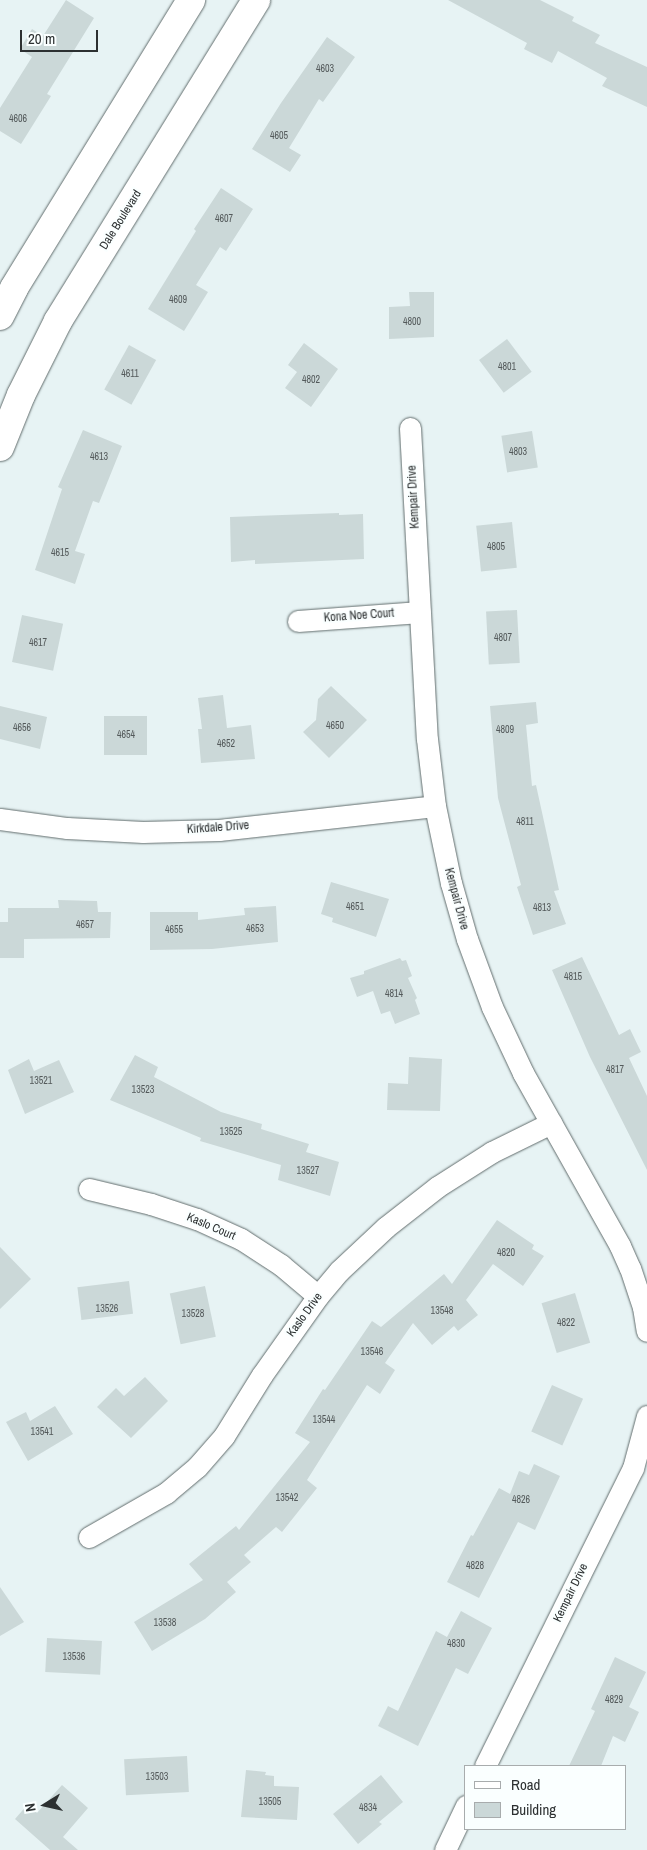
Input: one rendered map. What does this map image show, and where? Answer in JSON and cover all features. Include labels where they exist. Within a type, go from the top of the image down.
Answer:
[{"type":"main road","points":[[0,316],[14,288],[191,0]]},
{"type":"main road","name":"Dale Boulevard","points":[[0,447],[21,395],[58,321],[256,0]]},
{"type":"street","name":"Kempair Drive","points":[[410,428],[427,739],[435,806],[451,883],[467,939],[492,1007],[523,1073],[630,1268],[643,1307],[647,1331]]},
{"type":"street","name":"Kona Noe Court","points":[[298,621],[420,612]]},
{"type":"street","name":"Kirkdale Drive","points":[[0,819],[67,828],[143,832],[219,830],[435,806]]},
{"type":"street","name":"Kaslo Drive","points":[[89,1536],[166,1493],[197,1467],[224,1436],[262,1375],[318,1296],[338,1271],[386,1227],[437,1187],[492,1152],[551,1123]]},
{"type":"street","name":"Kaslo Court","points":[[89,1189],[151,1204],[197,1219],[241,1239],[281,1265],[318,1296]]},
{"type":"street","name":"Kempair Drive","points":[[486,1765],[640,1471],[647,1416]]},
{"type":"street","points":[[445,1850],[464,1810]]},
{"type":"building","points":[[66,0],[94,18],[47,94],[51,96],[21,144],[0,131],[0,108],[32,57],[20,49],[32,29],[43,36]]},
{"type":"building","points":[[448,0],[540,0],[574,17],[572,21],[600,35],[595,43],[647,67],[647,107],[602,86],[607,78],[558,51],[552,63],[524,49],[527,43]]},
{"type":"building","points":[[327,37],[355,57],[323,102],[319,99],[289,148],[301,155],[290,172],[252,149]]},
{"type":"building","points":[[221,188],[253,209],[226,251],[220,247],[196,285],[208,292],[184,331],[148,309],[196,231],[194,229]]},
{"type":"building","points":[[409,292],[434,292],[434,337],[389,339],[389,307],[410,306]]},
{"type":"building","points":[[507,339],[532,372],[504,393],[479,360]]},
{"type":"building","points":[[304,343],[338,369],[311,407],[285,388],[297,372],[288,365]]},
{"type":"building","points":[[129,345],[156,360],[131,405],[104,390]]},
{"type":"building","points":[[83,430],[122,446],[99,503],[93,501],[75,551],[85,554],[75,584],[35,570],[62,489],[58,487]]},
{"type":"building","points":[[532,431],[538,468],[507,472],[501,436]]},
{"type":"building","points":[[339,513],[339,515],[363,514],[364,559],[255,564],[255,560],[231,562],[230,517]]},
{"type":"building","points":[[512,522],[517,568],[481,572],[476,526]]},
{"type":"building","points":[[517,610],[520,663],[489,665],[486,612]]},
{"type":"building","points":[[22,615],[63,624],[53,671],[12,662]]},
{"type":"building","points":[[331,686],[367,720],[329,758],[303,732],[316,720],[318,699]]},
{"type":"building","points":[[223,695],[227,728],[251,725],[255,759],[201,763],[198,729],[202,729],[198,698]]},
{"type":"building","points":[[536,702],[538,723],[526,725],[532,786],[536,785],[559,890],[554,891],[566,924],[533,935],[517,887],[521,885],[498,798],[490,706]]},
{"type":"building","points":[[0,706],[47,717],[40,749],[0,739]]},
{"type":"building","points":[[104,716],[147,716],[147,755],[104,755]]},
{"type":"building","points":[[331,882],[389,899],[376,937],[332,922],[333,918],[321,914]]},
{"type":"building","points":[[58,900],[97,901],[98,912],[111,912],[110,938],[24,939],[24,958],[0,958],[0,922],[8,922],[8,908],[59,908]]},
{"type":"building","points":[[276,906],[278,942],[212,949],[150,950],[150,912],[198,912],[198,920],[245,915],[244,908]]},
{"type":"building","points":[[582,957],[619,1035],[630,1029],[641,1052],[629,1058],[647,1096],[647,1170],[590,1057],[552,970]]},
{"type":"building","points":[[400,958],[402,961],[406,960],[412,976],[408,978],[417,998],[415,1000],[420,1014],[395,1024],[390,1011],[381,1014],[373,991],[357,997],[350,978]]},
{"type":"building","points":[[135,1055],[158,1067],[154,1077],[221,1112],[262,1124],[261,1129],[309,1144],[306,1152],[339,1162],[330,1196],[278,1180],[281,1165],[200,1141],[201,1138],[110,1100]]},
{"type":"building","points":[[409,1057],[442,1059],[440,1111],[387,1110],[388,1083],[408,1084]]},
{"type":"building","points":[[29,1059],[34,1071],[59,1060],[74,1092],[25,1114],[8,1070]]},
{"type":"building","points":[[497,1220],[534,1245],[532,1249],[544,1256],[523,1286],[493,1264],[466,1300],[478,1315],[458,1331],[454,1326],[432,1345],[413,1323],[385,1363],[395,1370],[380,1394],[367,1385],[307,1480],[317,1488],[282,1532],[276,1527],[244,1555],[251,1562],[227,1582],[236,1592],[205,1619],[152,1651],[134,1622],[203,1580],[189,1564],[236,1526],[239,1530],[310,1442],[295,1433],[323,1389],[325,1390],[372,1321],[381,1327],[444,1274],[452,1284]]},
{"type":"building","points":[[0,1247],[31,1279],[0,1309]]},
{"type":"building","points":[[129,1281],[133,1314],[81,1320],[77,1287]]},
{"type":"building","points":[[205,1286],[216,1337],[181,1344],[170,1293]]},
{"type":"building","points":[[575,1293],[590,1343],[557,1353],[542,1303]]},
{"type":"building","points":[[145,1377],[168,1401],[131,1438],[97,1407],[116,1388],[124,1396]]},
{"type":"building","points":[[552,1385],[583,1399],[562,1445],[531,1432]]},
{"type":"building","points":[[55,1406],[73,1434],[28,1461],[6,1422],[26,1412],[30,1421]]},
{"type":"building","points":[[534,1464],[560,1476],[535,1530],[518,1522],[479,1598],[447,1582],[471,1535],[473,1536],[499,1488],[510,1494],[519,1471],[529,1475]]},
{"type":"building","points":[[0,1587],[24,1622],[0,1636]]},
{"type":"building","points":[[461,1611],[492,1628],[468,1674],[456,1668],[418,1746],[378,1726],[388,1706],[398,1711],[436,1631],[447,1637]]},
{"type":"building","points":[[47,1638],[102,1641],[100,1675],[45,1672]]},
{"type":"building","points":[[615,1657],[646,1672],[629,1707],[639,1712],[625,1742],[613,1736],[601,1765],[569,1765],[595,1711],[591,1709]]},
{"type":"building","points":[[187,1756],[189,1792],[126,1795],[124,1759]]},
{"type":"building","points":[[246,1770],[266,1772],[265,1775],[274,1776],[274,1786],[299,1787],[297,1820],[241,1817]]},
{"type":"building","points":[[381,1775],[403,1802],[379,1822],[382,1824],[358,1844],[333,1814]]},
{"type":"building","points":[[62,1785],[88,1808],[63,1837],[78,1850],[50,1850],[15,1819],[28,1804],[37,1813]]}]
